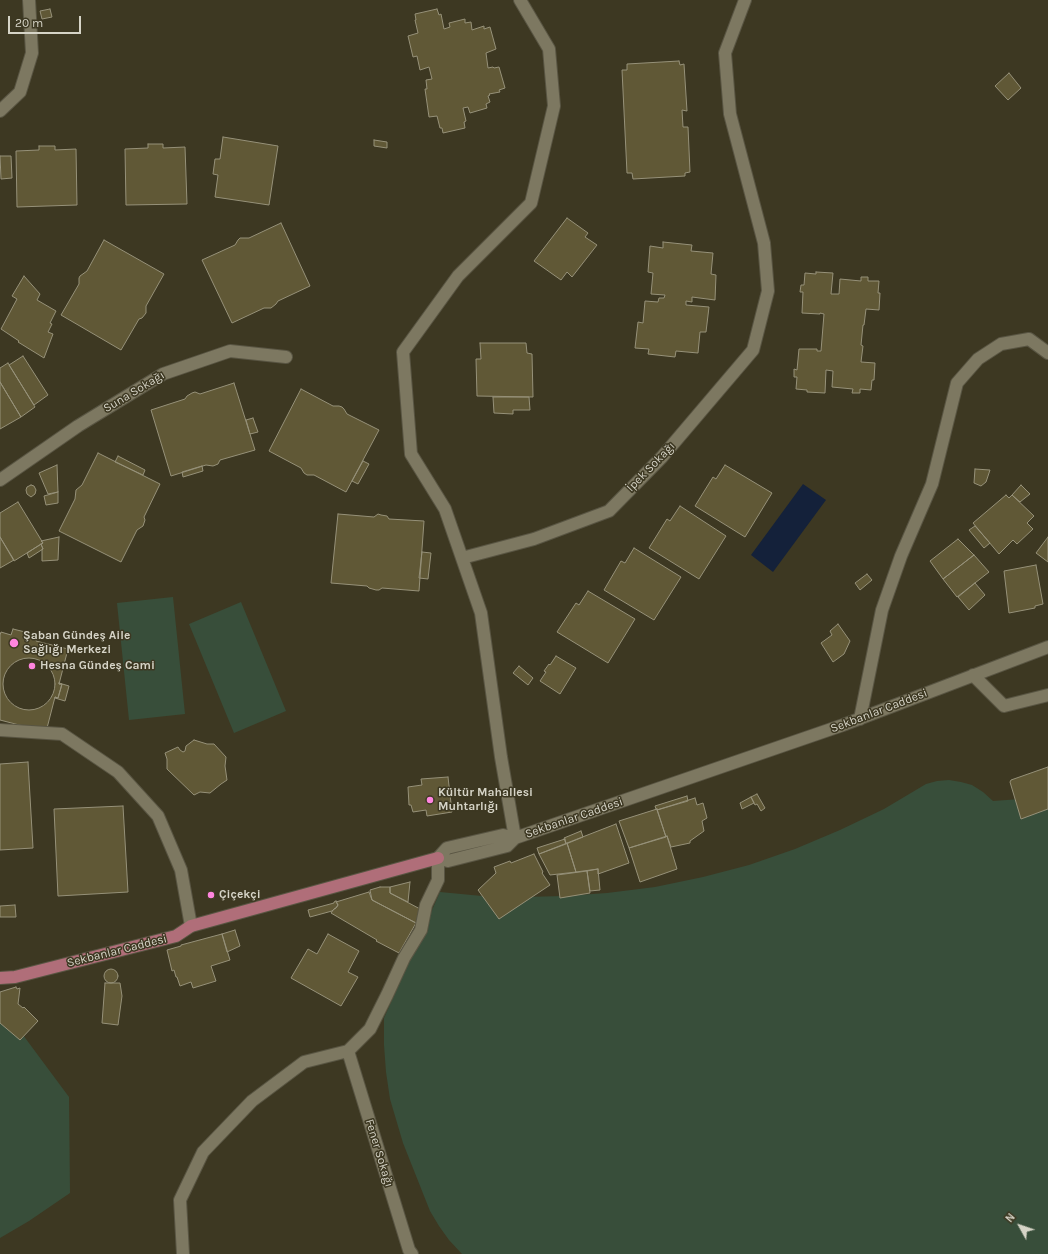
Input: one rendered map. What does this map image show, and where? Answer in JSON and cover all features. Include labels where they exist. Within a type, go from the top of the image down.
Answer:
[{"type":"main road","name":"Sekbanlar Caddesi","points":[[0,978],[15,977],[176,936],[191,926],[438,858]]},
{"type":"street","points":[[0,111],[20,92],[32,53],[29,0]]},
{"type":"street","points":[[515,838],[501,758],[481,613],[445,509],[411,454],[403,352],[458,276],[531,203],[554,106],[549,48],[520,0]]},
{"type":"street","name":"İpek Sokağı","points":[[462,558],[534,539],[609,511],[662,457],[753,350],[768,291],[764,243],[730,114],[725,54],[745,0]]},
{"type":"street","points":[[860,719],[882,610],[901,556],[932,484],[957,384],[978,359],[1001,344],[1029,339],[1048,353]]},
{"type":"street","name":"Suna Sokağı","points":[[0,480],[78,426],[163,374],[230,351],[286,357]]},
{"type":"street","name":"Sekbanlar Caddesi","points":[[438,858],[447,848],[503,835],[515,838],[860,719],[1048,647]]},
{"type":"street","points":[[973,676],[1004,706],[1048,695]]},
{"type":"street","points":[[0,730],[62,734],[118,772],[158,816],[181,870],[191,926]]},
{"type":"street","points":[[183,1254],[180,1200],[203,1152],[252,1101],[304,1062],[348,1051],[370,1029],[388,995],[404,958],[421,930],[426,905],[438,880],[438,858]]},
{"type":"street","name":"Fener Sokağı","points":[[348,1051],[409,1250],[412,1254]]},
{"type":"green space","points":[[173,597],[185,714],[129,720],[117,603]]},
{"type":"green space","points":[[241,602],[286,711],[234,733],[189,624]]},
{"type":"green space","points":[[949,780],[972,785],[993,801],[1048,797],[1048,1254],[462,1254],[449,1240],[430,1211],[403,1143],[390,1099],[384,1045],[384,1018],[440,892],[482,896],[565,896],[655,887],[703,877],[749,865],[795,849],[884,809],[926,784]]},
{"type":"green space","points":[[0,1004],[69,1097],[70,1193],[29,1221],[0,1238]]},
{"type":"water","points":[[803,484],[826,500],[773,572],[751,555]]},
{"type":"building","points":[[50,9],[52,17],[42,19],[40,11]]},
{"type":"building","points":[[437,9],[439,15],[441,14],[444,29],[450,27],[449,23],[465,19],[465,23],[471,22],[472,30],[484,26],[484,29],[490,27],[496,49],[486,53],[488,68],[499,67],[505,88],[499,90],[500,92],[489,94],[490,95],[488,96],[490,102],[486,104],[487,108],[470,113],[468,107],[463,108],[466,121],[464,122],[465,128],[443,133],[437,116],[429,117],[425,89],[427,89],[426,80],[432,79],[429,67],[420,70],[417,56],[413,57],[408,36],[418,33],[415,14]]},
{"type":"building","points":[[679,61],[680,65],[684,64],[687,111],[682,110],[683,127],[688,127],[690,172],[685,173],[685,176],[633,179],[632,173],[627,173],[622,70],[627,70],[627,64]]},
{"type":"building","points":[[1009,73],[1021,88],[1008,100],[995,86]]},
{"type":"building","points":[[223,137],[278,146],[269,205],[215,197],[218,175],[213,174],[215,159],[220,159]]},
{"type":"building","points":[[374,140],[387,142],[387,148],[374,146]]},
{"type":"building","points":[[148,144],[163,144],[163,148],[185,147],[187,204],[126,205],[125,149],[148,148]]},
{"type":"building","points":[[39,146],[55,146],[55,150],[76,149],[77,205],[17,207],[16,151],[39,150]]},
{"type":"building","points":[[0,156],[11,156],[12,178],[1,179]]},
{"type":"building","points":[[567,218],[588,233],[585,237],[597,245],[572,277],[567,272],[561,280],[534,261]]},
{"type":"building","points":[[281,223],[310,286],[278,301],[271,308],[264,308],[232,323],[202,260],[235,245],[240,238],[249,238]]},
{"type":"building","points":[[104,240],[164,274],[146,306],[146,313],[139,319],[121,350],[61,315],[79,284],[80,276],[87,271]]},
{"type":"building","points":[[663,242],[692,245],[691,251],[713,253],[711,274],[716,275],[715,300],[692,297],[692,302],[686,301],[686,305],[709,307],[706,332],[700,332],[698,353],[676,351],[675,357],[648,354],[649,349],[635,348],[638,322],[643,323],[645,301],[658,302],[659,298],[664,298],[665,295],[651,294],[653,273],[648,272],[650,246],[663,248]]},
{"type":"building","points":[[816,272],[833,273],[831,294],[839,294],[840,279],[861,281],[861,277],[868,277],[868,281],[879,281],[879,310],[866,309],[861,345],[863,346],[861,362],[875,363],[874,380],[872,380],[871,390],[860,389],[860,393],[852,393],[853,389],[832,387],[833,371],[826,370],[825,393],[807,392],[807,390],[796,389],[797,377],[794,377],[794,369],[797,370],[799,349],[817,349],[817,351],[821,351],[824,314],[802,313],[803,292],[800,292],[801,285],[804,285],[805,273],[816,274]]},
{"type":"building","points":[[24,276],[40,294],[37,300],[56,311],[50,323],[52,324],[48,332],[53,334],[44,358],[18,342],[19,341],[1,329],[17,299],[12,296]]},
{"type":"building","points":[[480,343],[526,343],[527,353],[532,354],[533,397],[477,396],[476,359],[481,359]]},
{"type":"building","points":[[23,356],[48,395],[34,405],[9,365]]},
{"type":"building","points":[[8,363],[35,407],[21,417],[0,382],[0,368]]},
{"type":"building","points":[[0,382],[21,417],[0,429]]},
{"type":"building","points":[[234,383],[255,450],[220,460],[218,464],[213,466],[206,465],[171,476],[151,410],[185,399],[187,396],[195,392],[200,394]]},
{"type":"building","points":[[301,389],[333,406],[342,407],[347,414],[379,430],[346,492],[314,475],[307,475],[301,468],[269,451]]},
{"type":"building","points":[[493,397],[529,397],[530,410],[513,410],[513,414],[494,413]]},
{"type":"building","points":[[253,418],[258,432],[250,434],[246,420]]},
{"type":"building","points":[[98,453],[160,484],[144,517],[145,520],[143,526],[137,530],[121,562],[59,531],[75,499],[76,490],[82,485]]},
{"type":"building","points":[[118,456],[145,470],[143,475],[115,462]]},
{"type":"building","points":[[363,461],[369,464],[358,484],[352,481]]},
{"type":"building","points":[[57,465],[58,492],[48,494],[39,473]]},
{"type":"building","points":[[725,465],[772,493],[745,537],[695,506],[713,477],[716,479]]},
{"type":"building","points":[[202,466],[203,471],[183,477],[182,472]]},
{"type":"building","points":[[975,469],[990,470],[986,482],[981,486],[974,483]]},
{"type":"building","points":[[31,485],[34,486],[36,490],[35,494],[31,497],[27,494],[26,490],[27,487]]},
{"type":"building","points":[[1021,485],[1030,494],[1020,502],[1012,495]]},
{"type":"building","points":[[58,492],[58,503],[46,505],[44,496]]},
{"type":"building","points":[[1006,495],[1009,498],[1012,495],[1034,516],[1027,523],[1033,529],[1017,544],[1013,540],[999,554],[973,523]]},
{"type":"building","points":[[18,502],[43,543],[14,561],[0,537],[0,513]]},
{"type":"building","points":[[680,506],[726,536],[699,579],[649,548],[667,519],[670,521]]},
{"type":"building","points":[[338,514],[374,517],[378,514],[387,516],[389,519],[424,521],[419,591],[382,588],[376,590],[367,586],[331,583]]},
{"type":"building","points":[[975,526],[990,543],[984,548],[969,530]]},
{"type":"building","points":[[0,537],[14,560],[0,568]]},
{"type":"building","points":[[59,537],[58,560],[42,561],[43,549],[41,544],[43,543],[41,541]]},
{"type":"building","points":[[1048,537],[1048,562],[1036,553]]},
{"type":"building","points":[[958,539],[974,555],[943,579],[930,561]]},
{"type":"building","points":[[41,544],[43,549],[29,558],[27,553]]},
{"type":"building","points":[[634,548],[681,577],[654,620],[604,590],[621,561],[625,563]]},
{"type":"building","points":[[422,552],[431,553],[428,579],[419,578]]},
{"type":"building","points":[[974,555],[989,572],[957,597],[943,579]]},
{"type":"building","points":[[1036,565],[1043,604],[1035,606],[1035,608],[1009,613],[1004,571]]},
{"type":"building","points":[[867,574],[872,580],[860,590],[855,583]]},
{"type":"building","points":[[975,583],[985,595],[969,610],[958,597]]},
{"type":"building","points":[[588,591],[635,619],[608,663],[557,632],[576,603],[579,605]]},
{"type":"building","points":[[838,624],[850,641],[844,654],[833,662],[821,643],[832,635],[830,631]]},
{"type":"building","name":"Hesna Gündeş Cami","points":[[13,629],[37,635],[36,641],[68,649],[59,684],[62,684],[58,698],[55,697],[46,732],[0,720],[0,635],[1,632],[11,635]]},
{"type":"building","points":[[556,656],[576,668],[560,694],[540,681],[546,672],[544,671]]},
{"type":"building","points":[[29,658],[39,660],[47,666],[53,674],[55,684],[53,694],[47,702],[39,708],[29,710],[19,708],[11,702],[5,694],[3,684],[5,674],[11,666],[19,660]]},
{"type":"building","points":[[519,666],[533,678],[528,685],[513,673]]},
{"type":"building","points":[[59,683],[69,686],[65,701],[55,698],[58,698],[62,684]]},
{"type":"building","points":[[194,740],[207,744],[214,744],[226,757],[225,766],[227,780],[210,793],[200,792],[194,795],[167,769],[167,759],[165,753],[178,747],[183,752],[185,751],[186,746]]},
{"type":"building","points":[[28,762],[33,848],[0,850],[0,764]]},
{"type":"building","points":[[1048,767],[1048,809],[1021,819],[1010,782],[1011,780]]},
{"type":"building","name":"Kültür Mahallesi Muhtarlığı","points":[[448,777],[452,812],[427,816],[426,810],[413,812],[411,805],[409,805],[408,787],[422,785],[421,779]]},
{"type":"building","points":[[757,794],[765,808],[761,811],[757,804],[755,805],[751,797]]},
{"type":"building","points":[[687,796],[688,801],[657,810],[656,809],[655,806]]},
{"type":"building","points":[[751,797],[754,803],[742,809],[740,803]]},
{"type":"building","points":[[695,798],[697,805],[703,803],[707,818],[702,821],[704,831],[690,841],[690,843],[671,847],[657,810]]},
{"type":"building","points":[[123,806],[128,892],[58,896],[54,809]]},
{"type":"building","points":[[657,809],[666,837],[629,848],[619,821]]},
{"type":"building","points":[[616,824],[629,863],[598,874],[598,869],[576,872],[567,843]]},
{"type":"building","points":[[581,831],[583,837],[566,844],[564,838]]},
{"type":"building","points":[[667,836],[677,869],[640,882],[629,848]]},
{"type":"building","points":[[565,839],[566,844],[539,854],[537,848]]},
{"type":"building","points":[[567,843],[576,872],[550,875],[539,854]]},
{"type":"building","points":[[534,854],[543,872],[542,873],[550,885],[499,919],[478,890],[496,873],[494,867],[510,861],[511,863]]},
{"type":"building","points":[[598,869],[600,890],[590,891],[587,871]]},
{"type":"building","points":[[587,871],[590,893],[560,898],[557,875]]},
{"type":"building","points":[[410,882],[408,902],[390,893],[390,887]]},
{"type":"building","points":[[380,887],[390,887],[390,893],[422,910],[416,923],[372,900],[370,890]]},
{"type":"building","points":[[369,892],[372,900],[416,923],[399,953],[376,941],[377,940],[331,913],[338,905],[336,902]]},
{"type":"building","points":[[336,901],[338,905],[332,911],[310,917],[308,910],[334,903]]},
{"type":"building","points":[[15,905],[16,917],[0,917],[0,906]]},
{"type":"building","points":[[235,930],[240,946],[227,952],[222,934]]},
{"type":"building","points":[[222,934],[230,960],[211,966],[216,981],[193,988],[191,982],[180,986],[174,970],[172,971],[167,950]]},
{"type":"building","points":[[328,934],[359,951],[348,972],[358,977],[341,1006],[291,978],[308,949],[317,954]]},
{"type":"building","points":[[108,969],[114,969],[118,973],[118,979],[114,983],[108,983],[104,979],[104,973]]},
{"type":"building","points":[[105,983],[120,983],[122,996],[118,1025],[102,1023]]},
{"type":"building","points":[[16,987],[17,989],[20,988],[18,1004],[23,1008],[24,1007],[38,1021],[20,1040],[0,1023],[0,992]]},
{"type":"place","name":"Şaban Gündeş Aile Sağlığı Merkezi","points":[[14,643]]},
{"type":"place","name":"Hesna Gündeş Cami","points":[[32,666]]},
{"type":"place","name":"Kültür Mahallesi Muhtarlığı","points":[[430,800]]},
{"type":"place","name":"Çiçekçi","points":[[211,895]]}]
